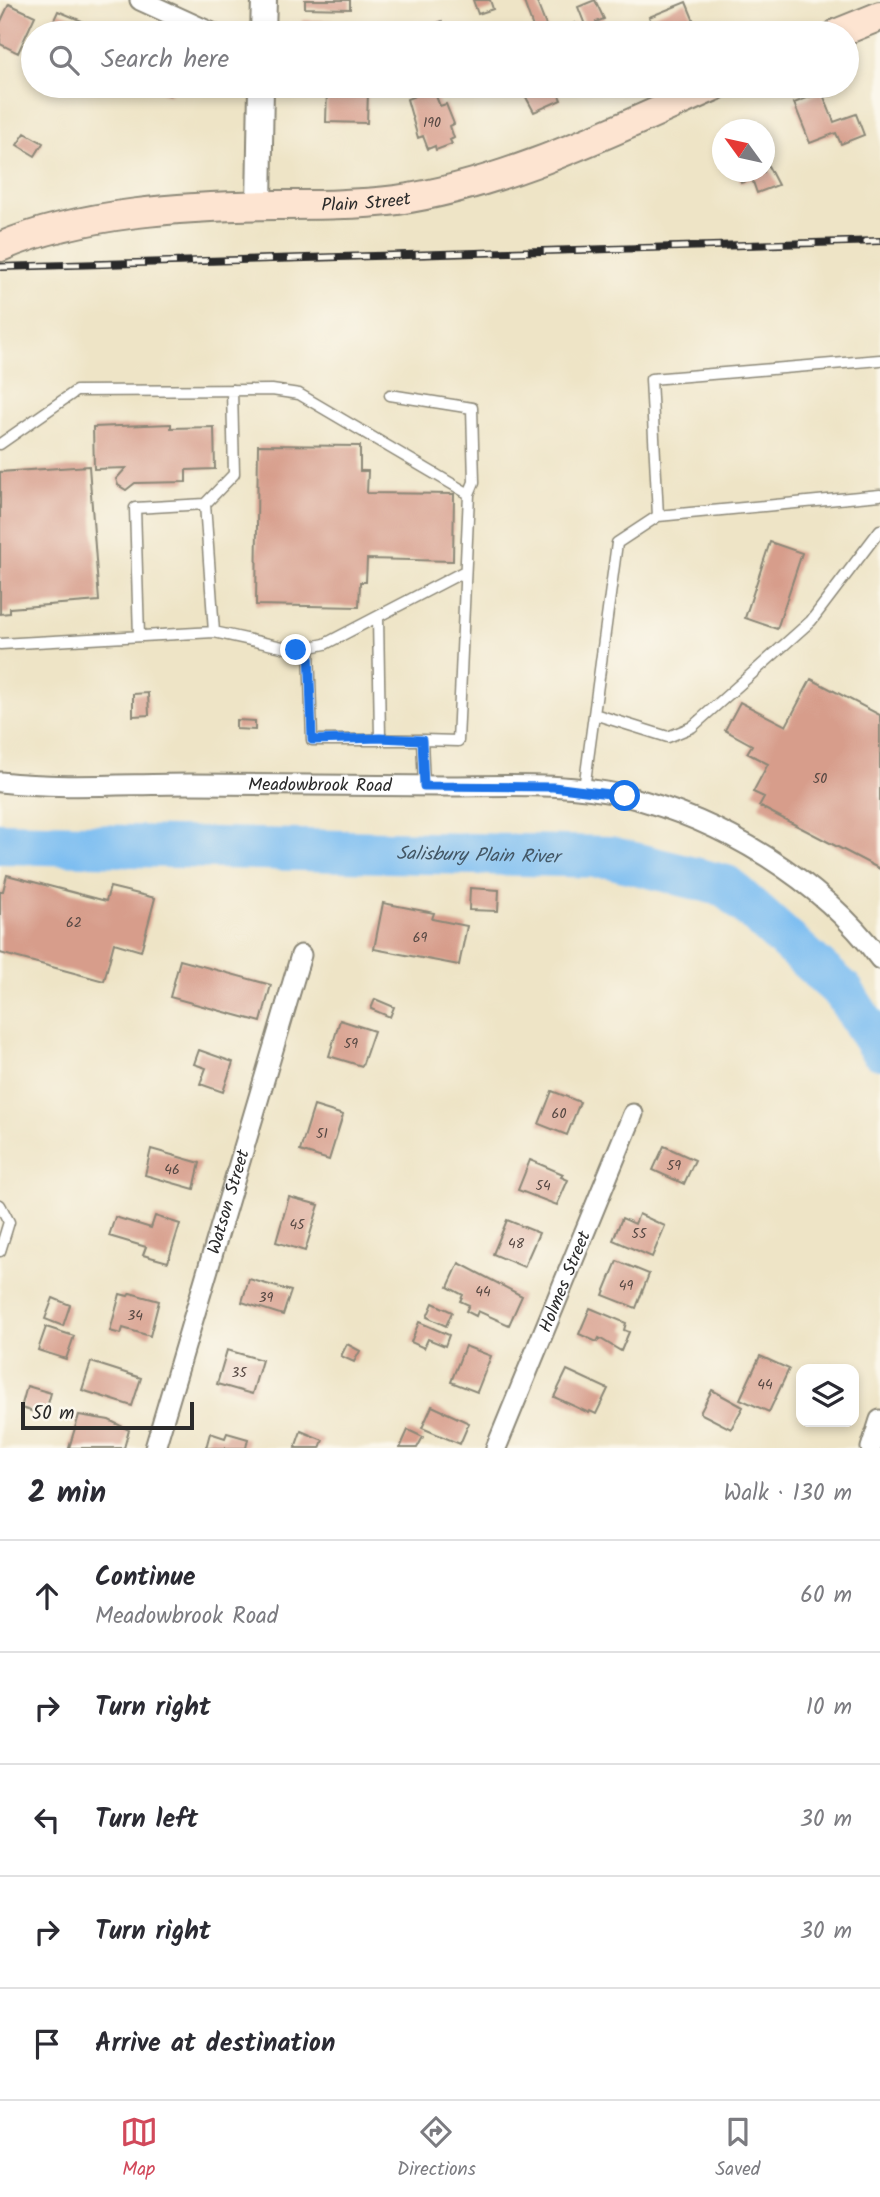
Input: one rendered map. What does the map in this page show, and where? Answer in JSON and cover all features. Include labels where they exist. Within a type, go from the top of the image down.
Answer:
[{"type":"main road","points":[[859,24],[880,16]]},
{"type":"main road","name":"Plain Street","points":[[0,247],[71,225],[118,216],[222,208],[376,202],[446,190],[568,148],[687,98]]},
{"type":"street","points":[[140,0],[186,21]]},
{"type":"street","points":[[263,21],[264,0]]},
{"type":"street","points":[[259,206],[261,98]]},
{"type":"street","name":"Meadowbrook Road","points":[[0,782],[66,788],[188,784],[553,787],[625,796],[685,816],[739,841],[789,871],[832,906],[880,959]]},
{"type":"street","name":"Watson Street","points":[[155,1448],[301,955]]},
{"type":"street","name":"Holmes Street","points":[[496,1448],[633,1114]]},
{"type":"street","points":[[871,1448],[880,1420]]},
{"type":"lane","points":[[659,516],[652,379],[880,360]]},
{"type":"lane","points":[[139,636],[135,508],[205,504],[234,474],[232,390]]},
{"type":"lane","points":[[0,444],[76,391],[232,390],[299,394],[469,495]]},
{"type":"lane","points":[[309,648],[312,740],[380,738],[458,741],[469,495],[474,482],[472,408],[390,395]]},
{"type":"lane","points":[[583,790],[617,543],[659,516],[880,495]]},
{"type":"lane","points":[[205,504],[214,632]]},
{"type":"lane","points":[[594,714],[668,737],[692,727],[811,621],[880,530]]},
{"type":"lane","points":[[0,644],[214,632],[296,650],[309,648],[326,644],[465,571]]},
{"type":"lane","points":[[378,617],[380,738]]},
{"type":"lane","points":[[422,740],[424,786]]},
{"type":"lane","points":[[0,1205],[9,1222],[0,1251]]},
{"type":"building","points":[[305,0],[350,0],[350,9],[305,8]]},
{"type":"building","points":[[473,0],[490,0],[493,9],[478,14]]},
{"type":"building","points":[[536,0],[544,21],[531,21],[524,2]]},
{"type":"building","points":[[595,0],[604,19],[583,21],[578,7]]},
{"type":"building","points":[[686,2],[694,21],[651,21],[649,17]]},
{"type":"building","points":[[9,4],[35,16],[33,21],[21,21],[21,46],[18,53],[0,44],[0,23]]},
{"type":"building","points":[[58,11],[82,21],[53,21]]},
{"type":"building","points":[[327,98],[368,98],[367,123],[326,122]]},
{"type":"building","points":[[437,98],[440,106],[446,104],[454,124],[450,126],[454,138],[450,140],[452,144],[436,150],[435,146],[428,149],[423,136],[418,138],[407,99]]},
{"type":"building","points":[[526,98],[560,98],[561,100],[534,112]]},
{"type":"building","points":[[807,98],[824,98],[834,122],[856,114],[864,135],[841,144],[836,133],[810,143],[794,103]]},
{"type":"building","points":[[25,133],[43,143],[35,156],[17,145]]},
{"type":"building","points":[[775,179],[778,185],[757,193],[753,182],[775,182]]},
{"type":"building","points":[[171,424],[171,428],[214,427],[215,469],[186,470],[186,482],[135,483],[126,490],[118,485],[116,479],[126,468],[94,469],[93,427]]},
{"type":"building","points":[[258,445],[360,446],[360,471],[368,471],[367,493],[454,494],[453,561],[367,559],[366,582],[360,582],[359,607],[256,605]]},
{"type":"building","points":[[89,466],[99,601],[10,608],[10,613],[0,614],[0,472]]},
{"type":"building","points":[[770,542],[802,553],[777,629],[745,618]]},
{"type":"building","points":[[811,679],[880,715],[880,869],[759,806],[764,797],[753,792],[768,764],[747,753],[752,745],[725,730],[740,702],[786,726]]},
{"type":"building","points":[[148,693],[149,715],[133,716],[133,694]]},
{"type":"building","points":[[236,720],[255,721],[255,730],[236,729]]},
{"type":"building","points":[[7,875],[106,901],[110,887],[155,898],[141,951],[114,943],[104,981],[0,953],[0,891],[3,891]]},
{"type":"building","points":[[470,888],[499,890],[498,911],[469,910]]},
{"type":"building","points":[[383,903],[434,913],[432,919],[467,926],[459,965],[374,949]]},
{"type":"building","points":[[180,960],[271,985],[261,1022],[170,997]]},
{"type":"building","points":[[375,999],[394,1007],[390,1017],[371,1009]]},
{"type":"building","points":[[340,1020],[374,1031],[362,1066],[329,1056]]},
{"type":"building","points":[[199,1050],[233,1062],[223,1092],[200,1084],[206,1068],[194,1064]]},
{"type":"building","points":[[552,1091],[580,1102],[567,1135],[539,1124]]},
{"type":"building","points":[[314,1106],[343,1115],[329,1160],[300,1151]]},
{"type":"building","points":[[664,1146],[695,1160],[684,1184],[653,1170]]},
{"type":"building","points":[[151,1149],[200,1163],[194,1189],[145,1175]]},
{"type":"building","points":[[530,1160],[563,1174],[561,1177],[568,1180],[557,1205],[518,1190]]},
{"type":"building","points":[[289,1197],[319,1205],[305,1251],[276,1242]]},
{"type":"building","points":[[639,1214],[665,1226],[652,1257],[613,1240],[622,1218],[635,1224]]},
{"type":"building","points":[[155,1216],[180,1224],[168,1262],[143,1255],[146,1247],[109,1236],[115,1217],[151,1228]]},
{"type":"building","points":[[507,1220],[539,1233],[524,1267],[493,1254]]},
{"type":"building","points":[[617,1261],[649,1274],[636,1308],[603,1295]]},
{"type":"building","points":[[459,1263],[522,1296],[509,1325],[478,1311],[476,1316],[466,1311],[469,1305],[460,1301],[463,1295],[448,1287]]},
{"type":"building","points":[[249,1279],[291,1291],[283,1315],[242,1302]]},
{"type":"building","points":[[130,1293],[159,1301],[150,1336],[123,1328],[121,1334],[110,1331],[120,1294],[128,1296]]},
{"type":"building","points":[[53,1298],[70,1305],[63,1326],[45,1319]]},
{"type":"building","points":[[433,1303],[452,1312],[446,1326],[427,1317]]},
{"type":"building","points":[[590,1308],[626,1323],[624,1330],[629,1332],[621,1351],[599,1338],[597,1342],[579,1334]]},
{"type":"building","points":[[419,1322],[449,1335],[445,1346],[428,1339],[424,1348],[411,1342]]},
{"type":"building","points":[[46,1327],[74,1336],[66,1359],[38,1350]]},
{"type":"building","points":[[347,1344],[360,1351],[354,1362],[341,1356]]},
{"type":"building","points":[[465,1346],[491,1356],[477,1392],[451,1382]]},
{"type":"building","points":[[227,1350],[262,1360],[252,1394],[217,1384]]},
{"type":"building","points":[[760,1356],[789,1369],[769,1412],[740,1399]]},
{"type":"building","points":[[91,1362],[141,1378],[132,1406],[82,1390]]},
{"type":"building","points":[[567,1370],[608,1389],[596,1414],[554,1397]]},
{"type":"building","points":[[27,1386],[51,1393],[45,1415],[21,1408]]},
{"type":"building","points":[[712,1390],[743,1407],[731,1429],[700,1413]]},
{"type":"building","points":[[432,1406],[469,1423],[460,1444],[422,1428]]},
{"type":"building","points":[[79,1415],[109,1420],[129,1430],[124,1448],[69,1448]]},
{"type":"building","points":[[408,1430],[423,1437],[417,1448],[400,1448]]},
{"type":"building","points":[[301,1431],[323,1440],[320,1448],[295,1448]]},
{"type":"building","points":[[210,1433],[225,1438],[227,1433],[248,1439],[246,1448],[206,1448]]},
{"type":"waterway","name":"Salisbury Plain River","points":[[0,843],[609,857],[726,886],[843,991],[880,1049]]},
{"type":"railway","points":[[0,267],[880,241]]},
{"type":"route","points":[[296,650],[309,648],[312,740],[422,740],[424,786],[553,787],[625,796]]}]
